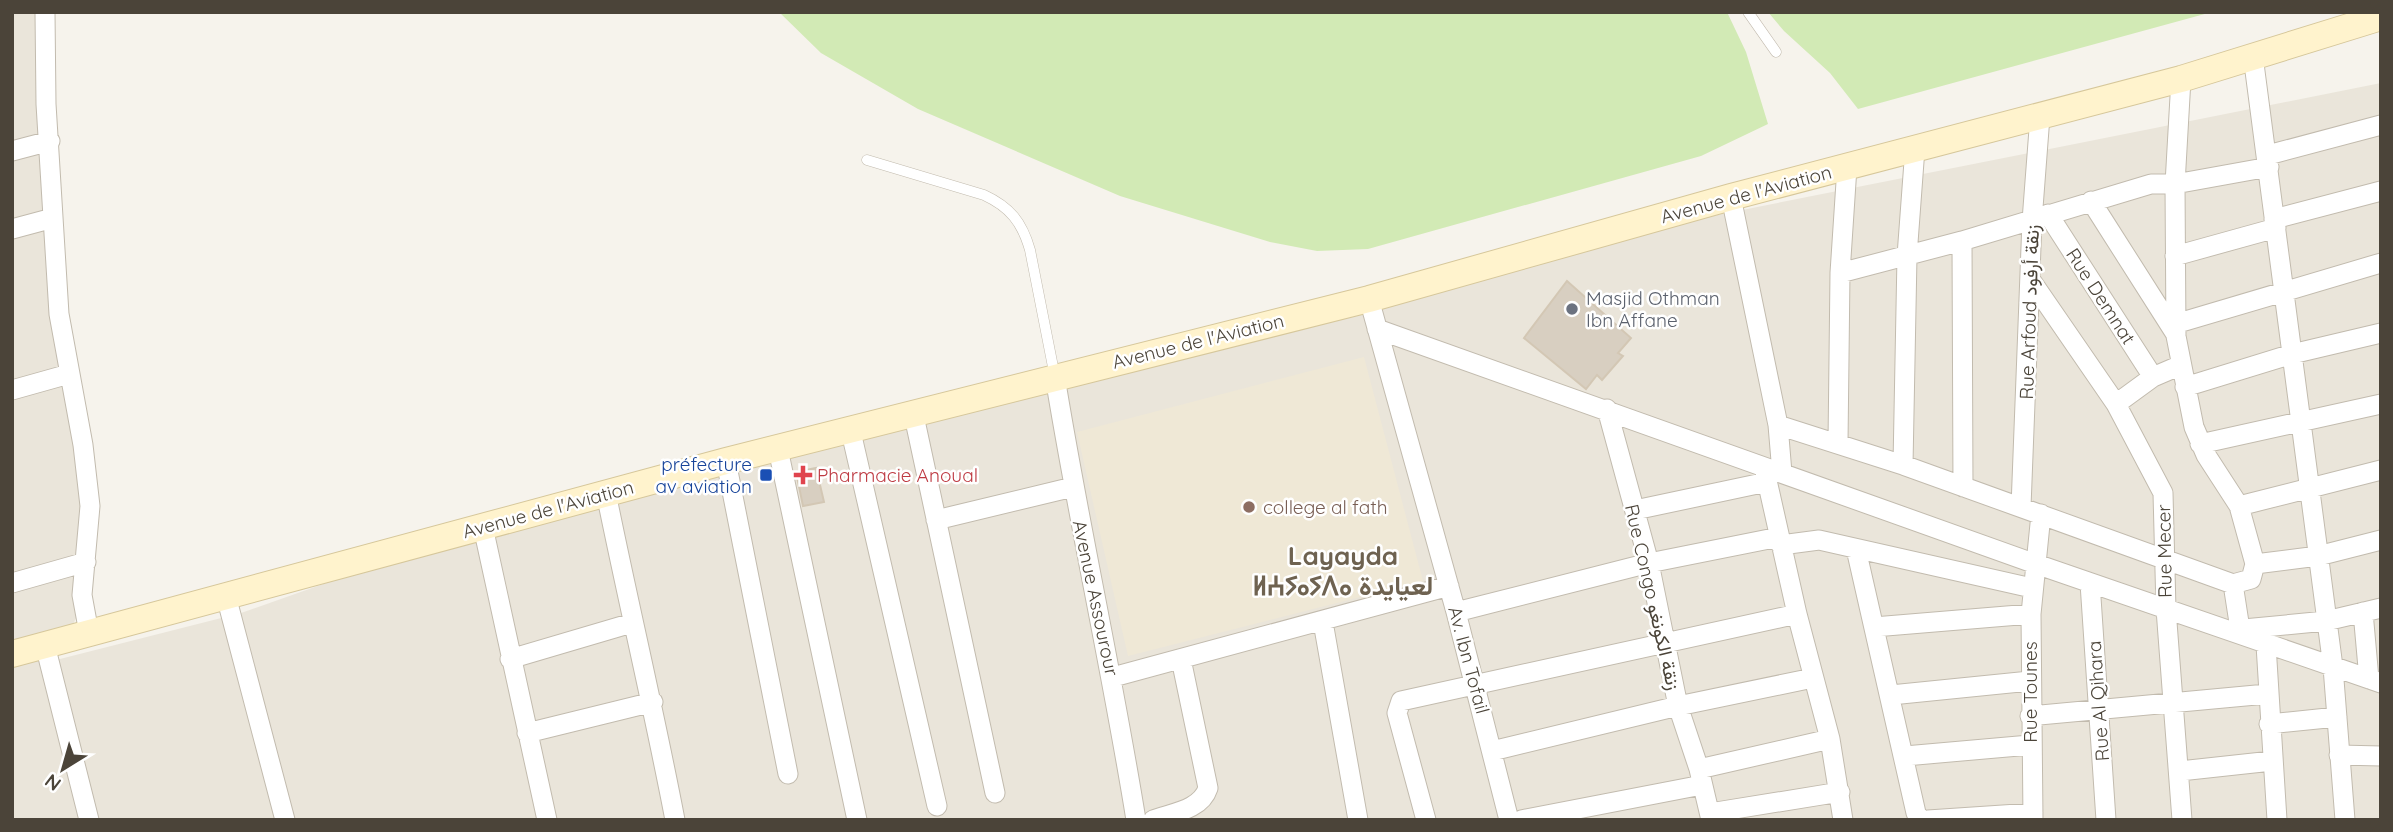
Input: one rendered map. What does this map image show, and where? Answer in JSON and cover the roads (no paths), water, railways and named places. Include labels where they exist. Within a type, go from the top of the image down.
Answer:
[{"type":"street","points":[[45,12],[45,91],[59,314],[83,445],[90,506],[82,609],[89,634]]},
{"type":"street","name":"Avenue de l'Aviation","points":[[12,654],[726,461],[851,432],[1055,377],[1369,299],[1731,197],[2181,79],[2381,17]]},
{"type":"street","points":[[2253,56],[2333,667],[2345,820]]},
{"type":"street","points":[[1778,425],[1903,465],[2165,557],[2233,584],[2251,579],[2255,564],[2239,506],[2200,444],[2185,387],[2176,330],[2175,184],[2181,79]]},
{"type":"street","name":"Rue Arfoud زنقة أرفود","points":[[2021,507],[2030,279],[2040,218],[2040,116]]},
{"type":"street","points":[[1840,273],[1962,242],[2151,184],[2175,184],[2268,161],[2381,125]]},
{"type":"street","points":[[12,151],[50,141]]},
{"type":"street","points":[[1903,465],[1907,256],[1915,148]]},
{"type":"street","points":[[1838,443],[1840,273],[1847,167]]},
{"type":"street","points":[[2175,256],[2381,191]]},
{"type":"street","points":[[1731,197],[1778,425],[1771,474],[1780,541],[1830,739],[1843,820]]},
{"type":"street","points":[[2091,201],[2176,330]]},
{"type":"street","points":[[12,229],[52,218]]},
{"type":"street","name":"Rue Demnat","points":[[2040,218],[2153,377]]},
{"type":"street","points":[[1962,242],[1963,487]]},
{"type":"street","points":[[2176,330],[2284,290],[2381,262]]},
{"type":"street","name":"Rue Mecer","points":[[2030,279],[2116,404],[2163,493],[2166,609],[2182,820]]},
{"type":"street","name":"Av. Ibn Tofail","points":[[1369,299],[1456,612],[1509,820]]},
{"type":"street","points":[[1377,329],[1607,409],[1771,474],[2234,630],[2266,645],[2375,681],[2372,610],[2326,621],[2234,630]]},
{"type":"street","points":[[2185,387],[2292,354],[2381,333]]},
{"type":"street","points":[[2116,404],[2153,377],[2181,365]]},
{"type":"street","points":[[12,390],[69,374]]},
{"type":"street","name":"Avenue Assourour","points":[[1055,377],[1073,487],[1113,677],[1136,820]]},
{"type":"street","points":[[2200,444],[2381,404]]},
{"type":"street","name":"Rue Congo زنقة الكونغو","points":[[1607,409],[1648,563],[1678,706],[1710,816]]},
{"type":"street","points":[[914,416],[995,793]]},
{"type":"street","points":[[851,432],[937,806]]},
{"type":"street","points":[[778,449],[857,820]]},
{"type":"street","points":[[726,461],[788,774]]},
{"type":"street","points":[[2239,506],[2381,470]]},
{"type":"street","points":[[1634,510],[1771,474]]},
{"type":"street","points":[[936,520],[1073,487]]},
{"type":"street","points":[[606,493],[632,623],[653,702],[675,820]]},
{"type":"street","points":[[2036,564],[2041,514]]},
{"type":"street","points":[[483,527],[547,820]]},
{"type":"street","points":[[1456,612],[1648,563],[1780,541],[1819,540],[2032,588]]},
{"type":"street","points":[[2255,564],[2318,556],[2381,540]]},
{"type":"street","points":[[1856,549],[1916,813],[1921,820]]},
{"type":"street","points":[[12,583],[86,562]]},
{"type":"street","name":"Rue Tounes","points":[[2033,816],[2030,681],[2032,588],[2036,564]]},
{"type":"street","name":"Rue Al Qihara","points":[[2090,583],[2106,820]]},
{"type":"street","points":[[2233,584],[2234,630]]},
{"type":"street","points":[[1113,677],[1449,586]]},
{"type":"street","points":[[226,596],[285,820]]},
{"type":"street","points":[[1426,820],[1397,707],[1408,697],[1475,686],[1797,614]]},
{"type":"street","points":[[1874,627],[2031,614]]},
{"type":"street","points":[[1323,622],[1357,820]]},
{"type":"street","points":[[510,659],[632,623]]},
{"type":"street","points":[[46,645],[89,820]]},
{"type":"street","points":[[2266,645],[2277,820]]},
{"type":"street","points":[[1153,820],[1196,805],[1208,788],[1181,659]]},
{"type":"street","points":[[1492,751],[1678,706],[1813,678]]},
{"type":"street","points":[[1891,695],[2030,681]]},
{"type":"street","points":[[2030,716],[2098,712],[2267,694]]},
{"type":"street","points":[[527,733],[653,702]]},
{"type":"street","points":[[2269,724],[2337,717]]},
{"type":"street","points":[[1521,820],[1700,777],[1830,739]]},
{"type":"street","points":[[1905,756],[2030,745]]},
{"type":"street","points":[[2339,755],[2381,757]]},
{"type":"street","points":[[2180,771],[2272,761]]},
{"type":"street","points":[[1710,816],[1840,792]]},
{"type":"street","points":[[1928,820],[2033,816]]},
{"type":"lane","points":[[1748,12],[1776,52]]},
{"type":"lane","points":[[867,160],[984,195],[1001,203],[1015,216],[1025,232],[1030,250],[1055,377]]},
{"type":"place","name":"Masjid Othman Ibn Affane","points":[[1572,309]]},
{"type":"place","name":"préfecture av aviation","points":[[766,475]]},
{"type":"place","name":"Pharmacie Anoual","points":[[803,475]]},
{"type":"place","name":"college al fath","points":[[1249,507]]},
{"type":"district","name":"Layayda ⵍⵄⵢⴰⵢⴷⴰ لعيايدة","points":[[1343,571]]}]
